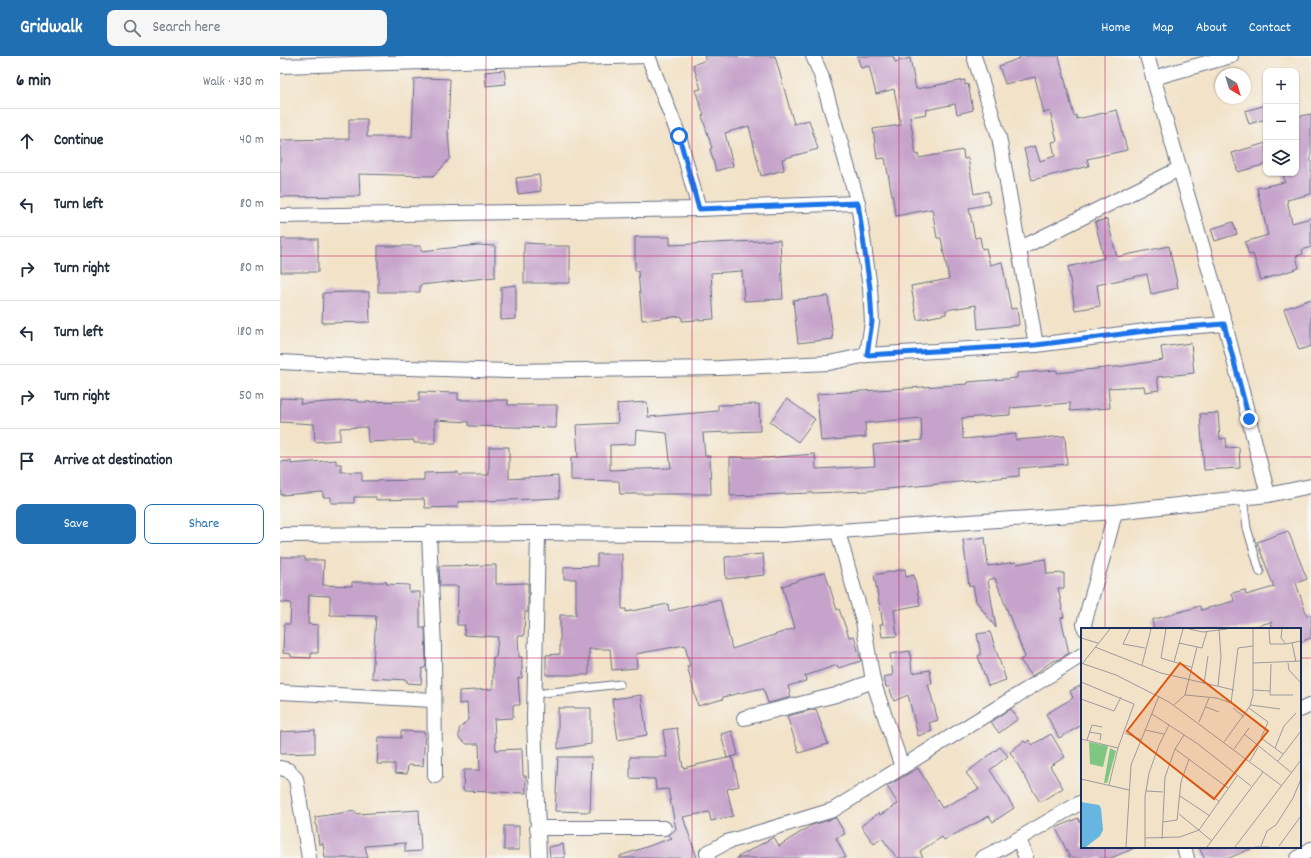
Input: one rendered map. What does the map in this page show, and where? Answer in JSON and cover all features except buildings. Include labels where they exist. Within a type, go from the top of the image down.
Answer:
[{"type":"street","points":[[280,66],[648,56],[679,136],[699,209]]},
{"type":"street","points":[[813,56],[821,75],[858,203],[870,288],[872,322],[867,355]]},
{"type":"street","points":[[974,56],[999,137],[1036,345]]},
{"type":"street","points":[[1147,56],[1224,324],[1268,495]]},
{"type":"street","points":[[1153,78],[1231,56]]},
{"type":"street","points":[[1019,249],[1180,169]]},
{"type":"street","points":[[280,216],[699,209],[858,203]]},
{"type":"street","points":[[280,362],[376,367],[509,371],[712,368],[829,363],[867,355],[1036,345],[1161,329],[1224,324]]},
{"type":"street","points":[[280,535],[538,533],[781,535],[1115,512],[1268,495],[1311,486]]},
{"type":"street","points":[[1085,628],[1084,624],[1091,596],[1105,554],[1115,512]]},
{"type":"street","points":[[838,532],[863,621],[873,681],[902,767]]},
{"type":"street","points":[[429,533],[434,648],[433,700],[435,776]]},
{"type":"street","points":[[538,533],[535,694],[537,828],[539,858]]},
{"type":"street","points":[[708,858],[707,853],[727,842],[834,810],[1081,656]]},
{"type":"street","points":[[744,718],[836,695],[873,681]]},
{"type":"street","points":[[280,692],[433,700]]},
{"type":"street","points":[[1301,710],[1311,705]]},
{"type":"street","points":[[280,768],[288,770],[296,779],[309,858]]},
{"type":"street","points":[[982,858],[1019,839],[1053,817],[1081,803]]},
{"type":"street","points":[[537,828],[664,828]]},
{"type":"street","points":[[1019,839],[1026,858]]},
{"type":"street","points":[[1184,848],[1187,858]]},
{"type":"street","points":[[1298,858],[1311,849]]},
{"type":"lane","points":[[1243,498],[1247,528],[1260,572]]},
{"type":"lane","points":[[535,694],[620,684]]},
{"type":"route","points":[[679,136],[699,209],[858,203],[870,288],[872,322],[867,355],[1036,345],[1161,329],[1224,324],[1249,419]]}]
